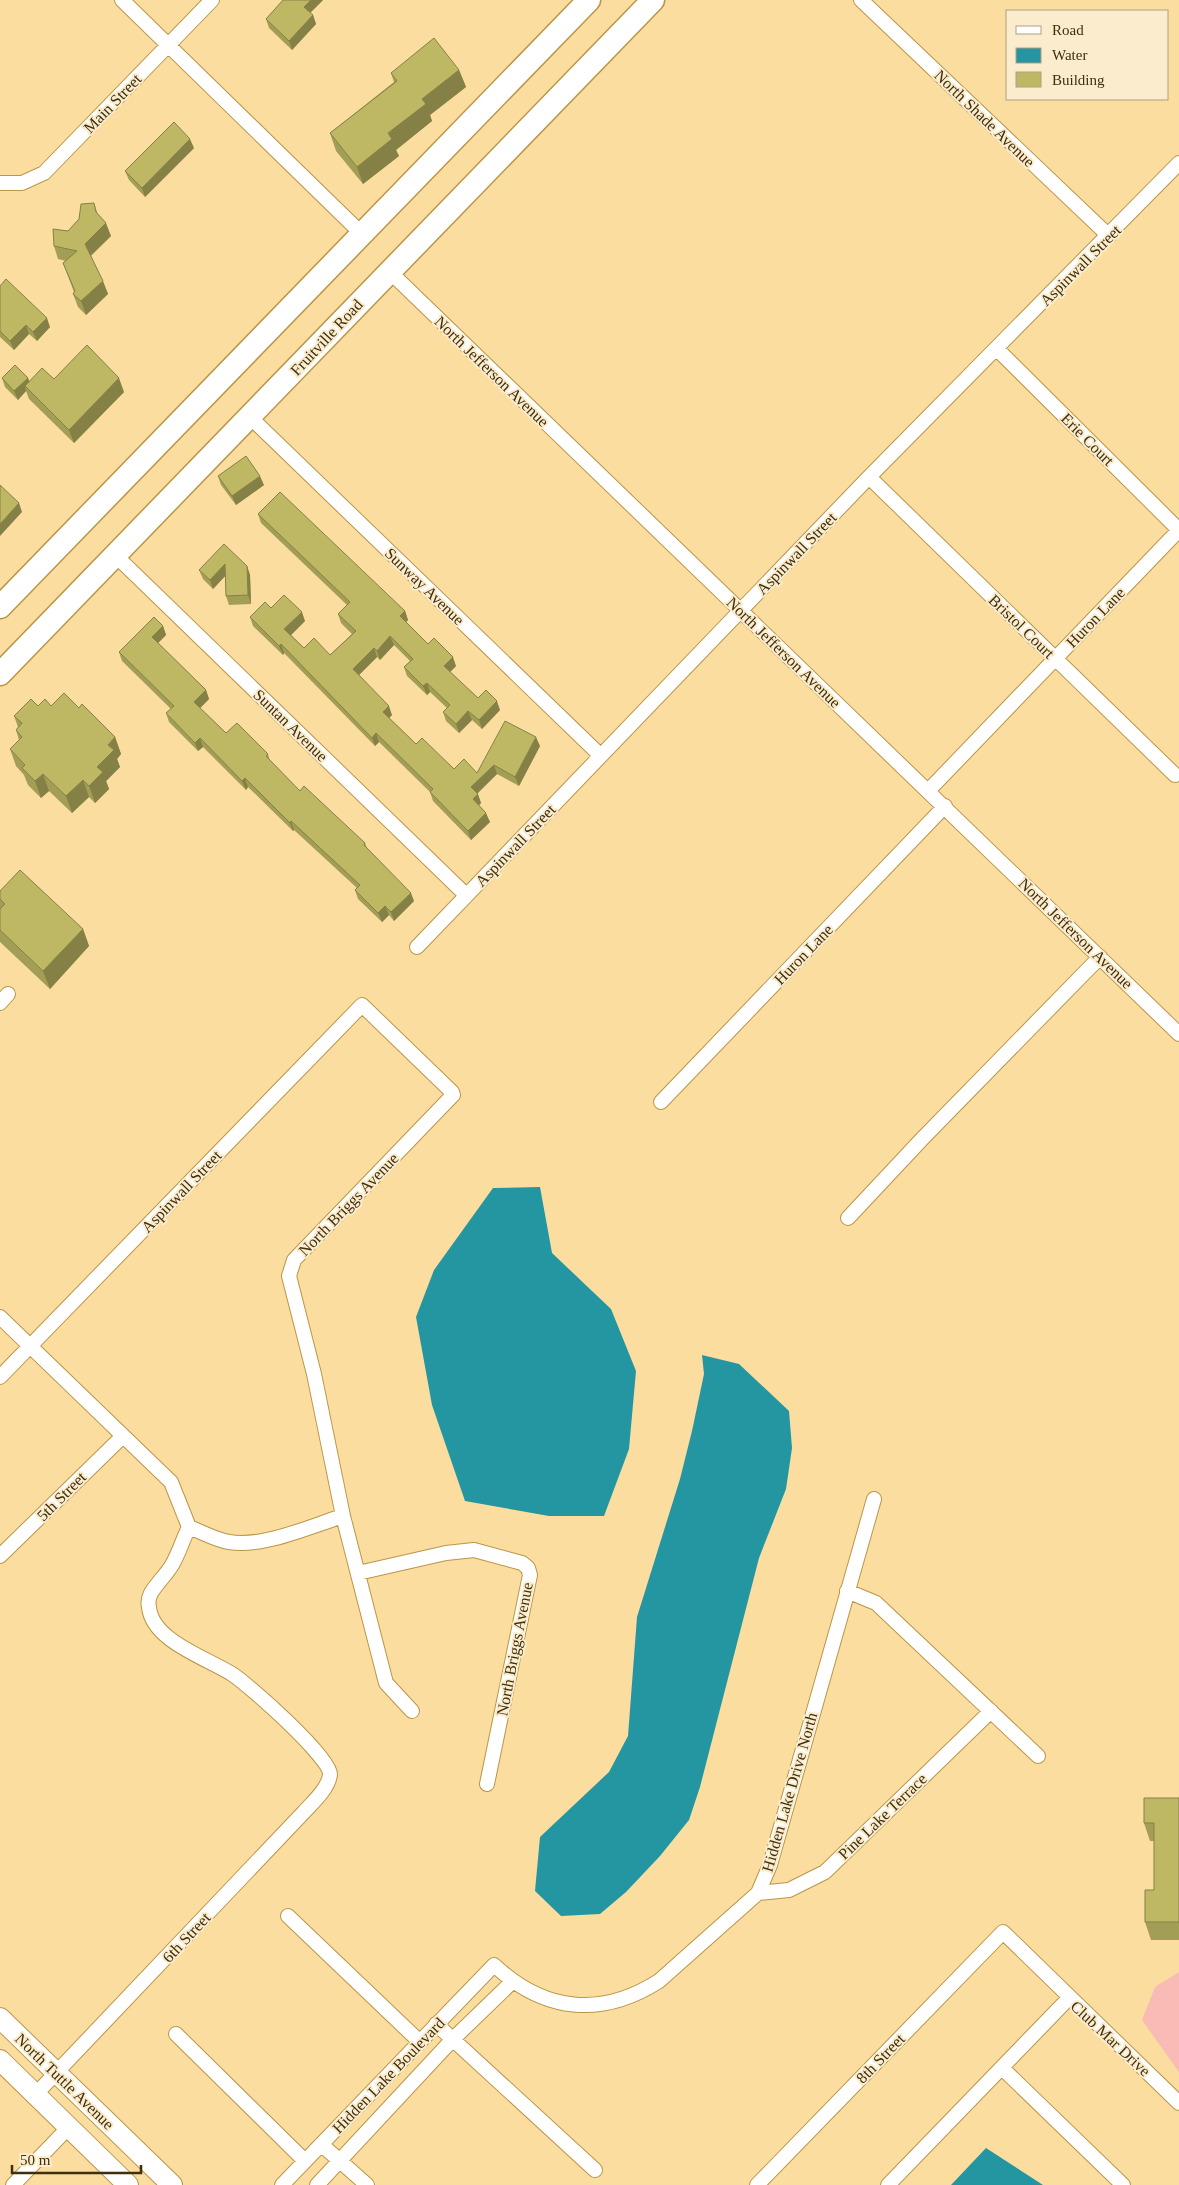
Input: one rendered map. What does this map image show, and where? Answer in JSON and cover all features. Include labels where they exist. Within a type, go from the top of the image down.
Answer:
[{"type":"main road","points":[[1,606],[589,0]]},
{"type":"main road","name":"Fruitville Road","points":[[0,674],[250,417],[388,271],[653,0]]},
{"type":"main road","name":"North Tuttle Avenue","points":[[0,2018],[172,2185]]},
{"type":"main road","name":"North Tuttle Avenue","points":[[0,2060],[128,2185]]},
{"type":"street","points":[[122,0],[363,235]]},
{"type":"street","name":"Main Street","points":[[0,184],[22,183],[44,174],[212,0]]},
{"type":"street","name":"North Shade Avenue","points":[[861,0],[1109,236]]},
{"type":"street","name":"Aspinwall Street","points":[[417,947],[869,477],[1179,164]]},
{"type":"street","name":"North Jefferson Avenue","points":[[388,271],[1179,1034]]},
{"type":"street","name":"Erie Court","points":[[997,349],[1179,530]]},
{"type":"street","name":"Sunway Avenue","points":[[250,417],[600,755]]},
{"type":"street","name":"Bristol Court","points":[[869,477],[1175,775]]},
{"type":"street","name":"Huron Lane","points":[[928,791],[1179,530]]},
{"type":"street","name":"Suntan Avenue","points":[[115,555],[466,895]]},
{"type":"street","name":"Huron Lane","points":[[661,1102],[944,806]]},
{"type":"street","points":[[848,1218],[922,1139],[1100,957]]},
{"type":"street","name":"Aspinwall Street","points":[[0,1377],[362,1005]]},
{"type":"street","name":"North Briggs Avenue","points":[[362,1005],[453,1094],[294,1260],[289,1276],[314,1374],[343,1516],[386,1683],[412,1711]]},
{"type":"street","points":[[0,1317],[171,1482],[189,1527],[229,1542],[255,1542],[343,1516]]},
{"type":"street","name":"5th Street","points":[[0,1556],[122,1436]]},
{"type":"street","name":"Hidden Lake Drive North","points":[[494,1965],[512,1982],[543,1998],[566,2004],[605,2004],[622,2000],[642,1992],[659,1981],[758,1893],[770,1865],[874,1499]]},
{"type":"street","name":"6th Street","points":[[35,2095],[304,1812],[322,1790],[330,1774],[327,1765],[315,1750],[254,1690],[232,1674],[168,1638],[152,1620],[149,1608],[152,1592],[173,1563],[189,1527]]},
{"type":"street","name":"North Briggs Avenue","points":[[358,1573],[446,1553],[474,1550],[522,1563],[528,1568],[530,1576],[487,1784]]},
{"type":"street","points":[[847,1591],[876,1603],[1038,1756]]},
{"type":"street","name":"Pine Lake Terrace","points":[[758,1893],[789,1890],[824,1872],[991,1711]]},
{"type":"street","points":[[288,1916],[420,2042]]},
{"type":"street","name":"8th Street","points":[[764,2182],[1003,1932],[1070,1997]]},
{"type":"street","name":"Hidden Lake Boulevard","points":[[282,2185],[494,1965]]},
{"type":"street","points":[[317,2185],[453,2039],[512,1982]]},
{"type":"street","name":"Club Mar Drive","points":[[888,2185],[1070,1997],[1179,2103]]},
{"type":"street","points":[[436,2024],[596,2170]]},
{"type":"street","points":[[176,2034],[305,2161]]},
{"type":"street","points":[[1002,2068],[1123,2185]]},
{"type":"street","points":[[13,2185],[69,2127]]},
{"type":"street","points":[[322,2145],[367,2185]]},
{"type":"shaded area","points":[[1179,1972],[1179,2072],[1142,2020],[1155,1987]]},
{"type":"water","points":[[540,1187],[552,1253],[611,1309],[636,1371],[629,1449],[604,1516],[549,1516],[465,1501],[432,1405],[416,1317],[434,1270],[493,1188]]},
{"type":"water","points":[[702,1355],[739,1364],[789,1411],[792,1448],[786,1489],[759,1558],[700,1787],[689,1820],[660,1856],[626,1892],[600,1914],[561,1916],[535,1891],[540,1837],[609,1772],[628,1736],[637,1617],[680,1479],[692,1431],[704,1374]]},
{"type":"water","points":[[986,2148],[1043,2185],[951,2185]]},
{"type":"building","points":[[283,0],[311,0],[304,7],[313,15],[289,41],[266,19]]},
{"type":"building","points":[[434,38],[459,70],[422,99],[426,104],[388,133],[392,139],[357,167],[330,133],[397,81],[391,73]]},
{"type":"building","points":[[174,122],[190,139],[142,188],[125,171]]},
{"type":"building","points":[[94,203],[96,212],[106,223],[85,244],[103,281],[81,301],[73,294],[75,291],[63,263],[77,251],[54,246],[53,229],[68,231],[79,219],[81,204]]},
{"type":"building","points":[[6,279],[47,318],[33,332],[26,325],[10,341],[0,331],[0,286]]},
{"type":"building","points":[[87,345],[119,378],[69,430],[25,386],[42,368],[54,379]]},
{"type":"building","points":[[15,365],[28,378],[14,391],[2,378]]},
{"type":"building","points":[[246,456],[260,476],[232,496],[218,476]]},
{"type":"building","points":[[0,485],[19,503],[0,524]]},
{"type":"building","points":[[280,492],[405,611],[400,616],[428,644],[434,638],[453,657],[444,666],[478,698],[486,690],[497,701],[479,720],[468,711],[456,724],[443,712],[450,705],[427,683],[423,686],[404,667],[413,659],[390,636],[377,651],[374,648],[353,669],[389,706],[383,712],[416,744],[422,738],[454,769],[464,759],[477,773],[505,721],[536,737],[515,777],[494,765],[471,787],[478,794],[473,799],[486,813],[468,831],[430,792],[433,789],[376,733],[372,738],[281,644],[279,646],[250,617],[265,602],[271,608],[284,595],[302,612],[284,629],[304,648],[314,638],[330,655],[356,631],[338,614],[350,602],[258,514]]},
{"type":"building","points":[[224,544],[247,566],[248,595],[226,596],[225,564],[210,580],[199,570]]},
{"type":"building","points":[[154,617],[163,626],[152,637],[206,690],[194,702],[226,733],[237,723],[268,754],[266,756],[300,791],[304,786],[365,843],[364,845],[411,893],[391,912],[385,906],[378,913],[355,890],[360,885],[291,821],[290,823],[245,778],[242,781],[200,738],[195,743],[166,713],[174,706],[119,652]]},
{"type":"building","points":[[64,693],[79,708],[82,704],[115,737],[108,745],[114,750],[97,767],[103,772],[89,786],[83,780],[66,796],[43,774],[35,781],[22,768],[25,765],[10,749],[22,737],[16,730],[22,723],[14,716],[31,699],[38,706],[45,699],[51,706]]},
{"type":"building","points":[[20,870],[83,929],[43,971],[0,930],[0,909],[5,904],[0,899],[0,891]]},
{"type":"building","points":[[1144,1798],[1179,1798],[1179,1922],[1145,1922],[1145,1890],[1154,1890],[1154,1823],[1144,1823]]}]
